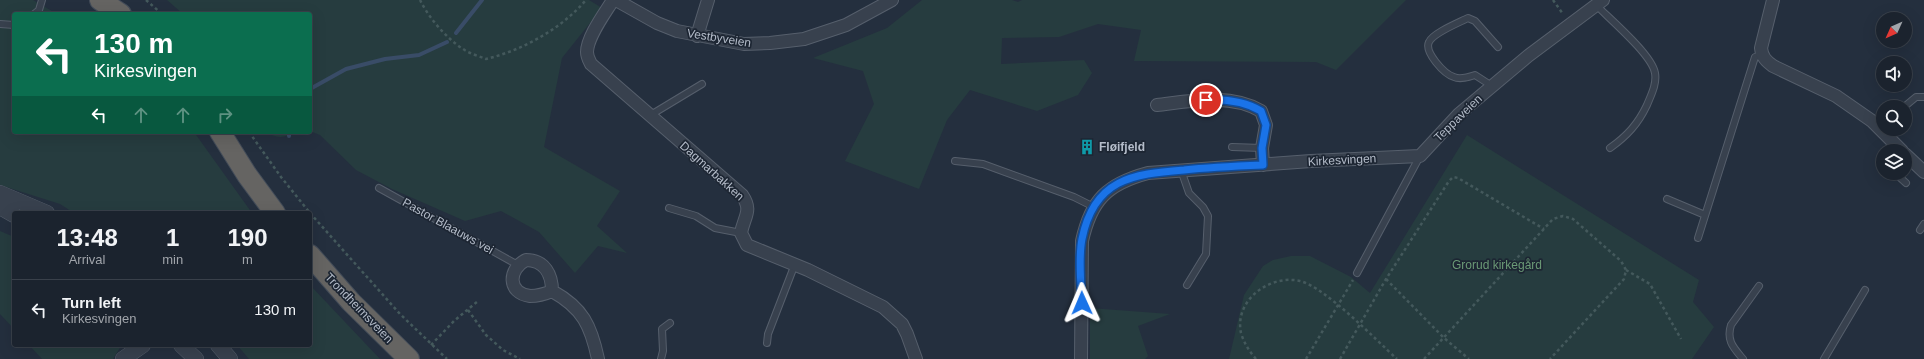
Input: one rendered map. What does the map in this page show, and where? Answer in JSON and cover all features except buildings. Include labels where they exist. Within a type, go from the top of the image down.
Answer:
[{"type":"highway","points":[[100,0],[117,12]]},
{"type":"highway","points":[[221,134],[247,175],[273,211]]},
{"type":"highway","name":"Trondheimsveien","points":[[312,258],[351,302],[409,359]]},
{"type":"street","name":"Dagmarbakken","points":[[613,0],[593,34],[587,50],[587,57],[591,64],[649,116],[742,195],[747,202],[748,208],[741,233]]},
{"type":"street","name":"Vestbyveien","points":[[616,0],[657,23],[677,31],[744,44],[804,39],[846,25],[892,0]]},
{"type":"street","points":[[697,36],[708,0]]},
{"type":"street","points":[[1774,0],[1762,37],[1759,56],[1773,66],[1836,96],[1876,124]]},
{"type":"street","name":"Teppaveien","points":[[1420,156],[1459,114],[1492,86],[1600,3]]},
{"type":"street","points":[[1157,105],[1217,100],[1235,101],[1253,106],[1264,115],[1266,125],[1262,148],[1263,165]]},
{"type":"street","points":[[1888,136],[1895,144]]},
{"type":"street","name":"Kirkesvingen","points":[[1081,359],[1082,241],[1084,230],[1094,207],[1108,190],[1123,180],[1148,173],[1181,170],[1311,161],[1420,156]]},
{"type":"street","points":[[1912,161],[1924,172]]},
{"type":"street","points":[[0,193],[42,211]]},
{"type":"street","points":[[0,207],[12,214]]},
{"type":"street","points":[[741,233],[747,245],[795,264],[883,307],[902,324],[916,359]]},
{"type":"street","points":[[552,291],[551,276],[541,264],[536,261],[526,260],[514,269],[513,279],[518,290],[530,296],[552,291],[575,306],[582,314],[592,334],[598,359]]},
{"type":"street","points":[[119,359],[125,347]]},
{"type":"street","points":[[123,359],[140,347]]},
{"type":"street","points":[[183,347],[196,359]]},
{"type":"street","points":[[220,347],[230,359]]},
{"type":"lane","points":[[36,12],[42,0]]},
{"type":"lane","points":[[1600,3],[1650,59],[1655,73],[1654,88],[1640,121],[1625,138],[1610,148]]},
{"type":"lane","points":[[1492,86],[1475,75],[1467,78],[1454,78],[1442,69],[1428,51],[1428,43],[1434,36],[1468,18],[1475,21],[1498,47]]},
{"type":"lane","points":[[0,24],[12,25]]},
{"type":"lane","points":[[1698,238],[1759,56],[1748,54]]},
{"type":"lane","points":[[649,116],[702,84]]},
{"type":"lane","points":[[1912,100],[1916,97],[1924,97]]},
{"type":"lane","points":[[1232,147],[1262,148]]},
{"type":"lane","name":"Teppaveien","points":[[1357,273],[1420,156]]},
{"type":"lane","points":[[955,161],[983,164],[1074,196],[1094,207]]},
{"type":"lane","points":[[1181,170],[1189,193],[1203,207],[1208,216],[1206,254],[1187,285]]},
{"type":"lane","points":[[1903,180],[1906,183]]},
{"type":"lane","name":"Pastor Blaauws vei","points":[[378,188],[518,265]]},
{"type":"lane","points":[[1667,199],[1705,215]]},
{"type":"lane","points":[[669,208],[696,216],[715,228],[741,233]]},
{"type":"lane","points":[[1920,230],[1924,224]]},
{"type":"lane","points":[[767,343],[768,334],[795,264]]},
{"type":"lane","points":[[1743,359],[1732,346],[1729,333],[1731,325],[1754,296],[1759,286]]},
{"type":"lane","points":[[1824,359],[1865,290]]},
{"type":"lane","points":[[660,359],[662,352],[662,329],[670,323]]},
{"type":"path","points":[[146,0],[160,12]]},
{"type":"path","points":[[420,0],[424,9],[449,37],[464,50],[486,59],[523,47],[576,12],[586,0]]},
{"type":"path","points":[[1553,0],[1571,24]]},
{"type":"path","points":[[251,134],[281,177],[308,211]]},
{"type":"path","points":[[1340,359],[1359,324],[1449,180],[1458,178],[1544,229]]},
{"type":"path","points":[[312,215],[370,282],[447,359]]},
{"type":"path","points":[[1424,359],[1544,229],[1554,219],[1563,216],[1573,219],[1621,261],[1626,270],[1650,284],[1681,339]]},
{"type":"path","points":[[1550,359],[1624,279],[1626,270]]},
{"type":"path","points":[[1306,359],[1339,307],[1357,273]]},
{"type":"path","points":[[1386,280],[1444,338],[1469,359]]},
{"type":"path","points":[[1256,359],[1246,346],[1241,332],[1241,317],[1246,305],[1253,294],[1274,282],[1300,281],[1323,293],[1397,359]]},
{"type":"path","points":[[432,345],[454,321],[478,301]]},
{"type":"path","points":[[468,310],[486,335],[503,350],[520,359]]},
{"type":"green space","points":[[0,0],[33,0],[54,12],[12,12],[12,134],[195,134],[251,211],[71,211],[60,204],[0,185]]},
{"type":"green space","points":[[167,0],[589,0],[602,8],[562,58],[544,147],[620,191],[597,226],[627,253],[598,246],[575,273],[539,232],[501,211],[465,221],[392,189],[356,170],[320,135],[312,132],[312,12],[181,12]]},
{"type":"green space","points":[[922,0],[1012,0],[1018,2],[1022,0],[1406,0],[1336,70],[1316,62],[1134,61],[1141,30],[1098,24],[1059,37],[1002,38],[1001,64],[1084,60],[1092,73],[1078,95],[1037,111],[970,90],[947,120],[919,189],[845,161],[874,104],[863,71],[813,58],[887,28]]},
{"type":"green space","points":[[269,134],[290,134],[283,137]]},
{"type":"green space","name":"Grorud kirkegård","points":[[1467,135],[1699,280],[1693,302],[1714,327],[1692,359],[1229,359],[1244,295],[1263,266],[1273,260],[1291,256],[1310,256],[1351,277],[1370,293]]},
{"type":"green space","points":[[0,231],[12,236],[12,327],[0,314]]},
{"type":"green space","points":[[312,287],[380,359],[249,359],[239,347],[312,347]]},
{"type":"green space","points":[[1090,308],[1170,314],[1138,326],[1148,356],[1145,359],[1090,359]]},
{"type":"green space","points":[[31,347],[120,347],[113,359],[42,359]]},
{"type":"waterway","points":[[456,33],[482,0]]},
{"type":"waterway","points":[[312,88],[346,69],[385,59],[419,55],[447,42]]},
{"type":"place","name":"Fløifjeld","points":[[1087,147]]},
{"type":"route","points":[[1082,303],[1081,255],[1084,230],[1094,207],[1114,185],[1123,180],[1148,173],[1263,165],[1262,148],[1265,140],[1266,125],[1264,115],[1261,111],[1253,106],[1235,101],[1206,100]]}]
